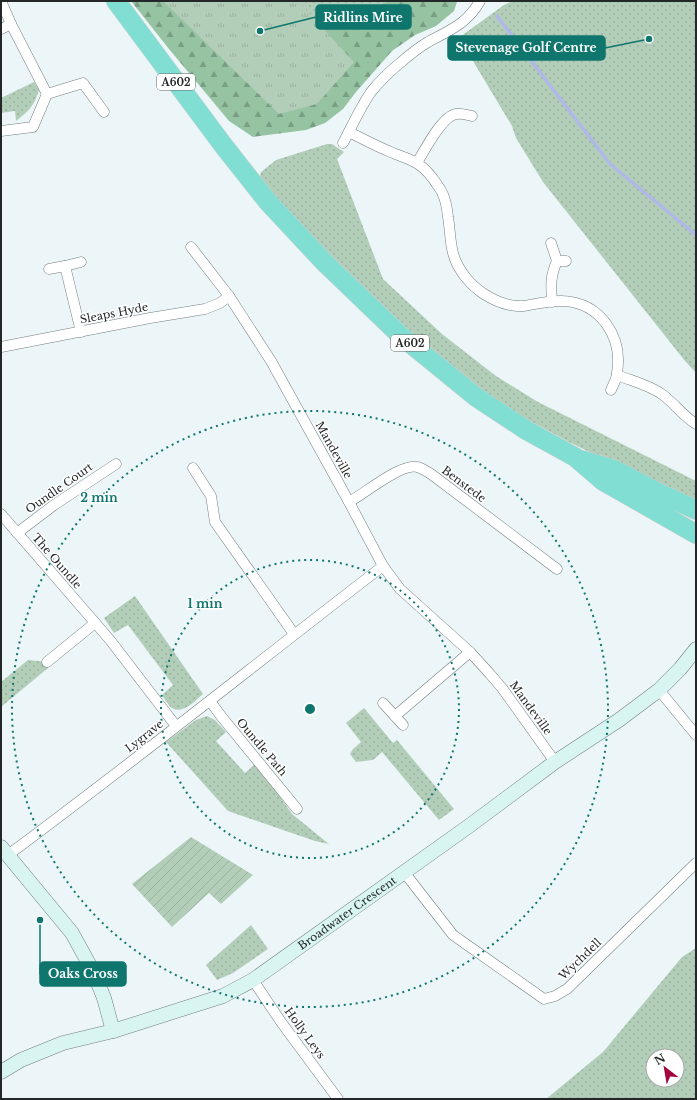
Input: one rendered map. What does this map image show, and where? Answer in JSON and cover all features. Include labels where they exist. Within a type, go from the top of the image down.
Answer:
[{"type":"highway","name":"A602","points":[[116,1],[223,145],[268,202],[324,262],[400,335],[476,397],[526,430],[575,457],[613,469],[696,510]]},
{"type":"highway","name":"A602","points":[[575,457],[603,482],[696,534]]},
{"type":"street","points":[[1,1],[11,24],[47,94]]},
{"type":"street","points":[[343,143],[371,93],[390,72],[408,56],[428,42],[447,33],[460,24],[480,1]]},
{"type":"street","points":[[1,28],[11,24]]},
{"type":"street","points":[[1,131],[32,127],[47,94],[83,83],[104,112]]},
{"type":"street","points":[[417,163],[440,126],[449,116],[454,114],[472,116]]},
{"type":"street","points":[[349,132],[417,163],[427,172],[440,188],[447,207],[453,254],[462,271],[475,287],[492,298],[509,304],[522,306],[563,301],[579,304],[596,313],[603,319],[611,331],[616,344],[618,358],[617,375],[611,390]]},
{"type":"street","points":[[551,243],[562,261],[553,270],[551,278],[552,302]]},
{"type":"street","name":"Mandeville","points":[[191,247],[229,296],[271,361],[383,566],[400,589],[470,652],[502,688],[555,762]]},
{"type":"street","points":[[49,269],[81,262]]},
{"type":"street","points":[[65,266],[81,332]]},
{"type":"street","name":"Sleaps Hyde","points":[[1,347],[150,318],[205,309],[215,306],[229,296]]},
{"type":"street","points":[[617,375],[658,391],[696,424]]},
{"type":"street","name":"Oundle Court","points":[[17,533],[54,505],[116,464]]},
{"type":"street","name":"Benstede","points":[[349,502],[398,470],[408,467],[416,467],[431,474],[557,569]]},
{"type":"street","points":[[192,468],[211,496],[215,522],[294,634]]},
{"type":"street","name":"The Oundle","points":[[1,514],[114,646],[176,726]]},
{"type":"street","name":"Lygrave","points":[[4,851],[210,701],[383,566]]},
{"type":"street","points":[[47,662],[95,623]]},
{"type":"street","name":"Broadwater Crescent","points":[[1,1072],[21,1060],[63,1043],[113,1031],[223,996],[254,980],[555,762],[619,720],[660,690],[696,649]]},
{"type":"street","points":[[395,716],[470,652]]},
{"type":"street","points":[[660,690],[696,735]]},
{"type":"street","name":"Oundle Path","points":[[210,701],[297,809]]},
{"type":"street","points":[[383,703],[403,725]]},
{"type":"street","points":[[4,851],[72,932],[94,972],[104,998],[113,1031]]},
{"type":"street","name":"Wychdell","points":[[404,872],[453,935],[544,999],[555,996],[567,989],[696,862]]},
{"type":"street","name":"Holly Leys","points":[[254,980],[281,1022],[338,1099]]},
{"type":"green space","points":[[131,1],[177,1],[307,20],[326,28],[338,28],[387,1],[457,2],[454,11],[436,26],[415,35],[392,51],[343,109],[325,123],[306,130],[253,137],[229,121]]},
{"type":"green space","points":[[163,1],[298,1],[354,62],[317,104],[279,114]]},
{"type":"green space","points":[[284,1],[387,1],[338,28],[326,28],[307,20]]},
{"type":"green space","points":[[512,1],[696,1],[696,373],[543,182],[516,138],[512,126],[473,61],[457,39],[504,5]]},
{"type":"green space","points":[[34,82],[39,90],[33,104],[24,114],[16,121],[15,111],[1,113],[1,98]]},
{"type":"green space","points":[[327,144],[332,144],[344,152],[337,159],[383,279],[442,334],[496,376],[538,402],[696,481],[696,505],[567,441],[519,415],[484,393],[379,306],[259,181],[261,172],[276,160]]},
{"type":"green space","points":[[135,596],[203,694],[185,708],[176,710],[166,702],[162,695],[173,685],[128,625],[114,633],[104,618]]},
{"type":"green space","points":[[28,660],[47,662],[48,668],[1,707],[1,682]]},
{"type":"green space","points":[[364,708],[393,743],[397,740],[454,809],[439,820],[382,752],[373,760],[356,762],[350,754],[361,742],[346,723]]},
{"type":"green space","points":[[207,716],[215,720],[226,732],[216,741],[245,773],[255,764],[292,814],[329,844],[315,841],[228,811],[166,742],[196,720]]},
{"type":"green space","points":[[191,837],[253,875],[221,904],[209,893],[172,927],[132,884]]},
{"type":"green space","points":[[251,925],[268,949],[233,973],[217,980],[206,965]]},
{"type":"green space","points":[[696,948],[696,1099],[546,1099],[603,1052],[682,957]]},
{"type":"waterway","points":[[497,16],[610,164],[696,235]]},
{"type":"place","name":"Ridlins Mire","points":[[260,31]]},
{"type":"place","name":"Stevenage Golf Centre","points":[[649,39]]},
{"type":"place","name":"Oaks Cross","points":[[40,920]]}]
